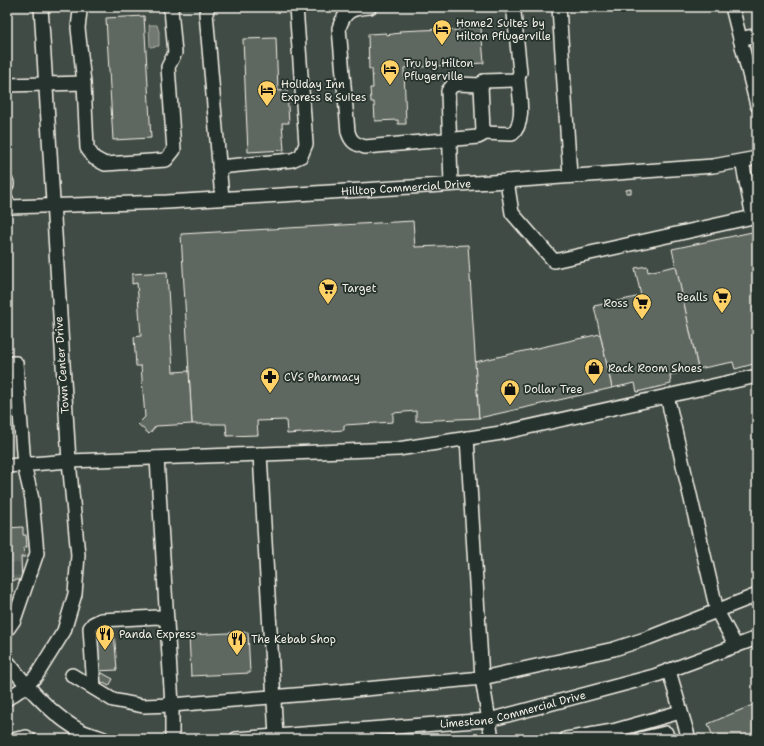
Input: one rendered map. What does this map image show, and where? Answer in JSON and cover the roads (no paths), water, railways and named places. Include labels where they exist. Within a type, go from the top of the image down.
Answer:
[{"type":"street","name":"Town Center Drive","points":[[7,699],[26,686],[36,676],[64,631],[74,594],[78,555],[68,461],[41,7]]},
{"type":"street","points":[[82,7],[80,11],[78,28],[84,82],[87,148],[94,158],[105,164],[166,160],[174,150],[168,67],[175,53],[171,9],[169,7]]},
{"type":"street","points":[[208,7],[206,13],[222,198]]},
{"type":"street","points":[[219,166],[292,160],[301,156],[306,144],[296,7]]},
{"type":"street","points":[[370,7],[355,8],[343,18],[339,28],[346,118],[350,140],[356,145],[365,147],[478,137],[482,135],[481,85],[484,81]]},
{"type":"street","points":[[482,133],[512,134],[516,131],[520,119],[518,78],[520,72],[514,13],[511,7]]},
{"type":"street","points":[[559,7],[570,176]]},
{"type":"street","points":[[732,7],[757,105]]},
{"type":"street","points":[[740,39],[757,35]]},
{"type":"street","points":[[451,184],[448,91],[452,86],[457,84],[480,85],[484,81],[514,80],[518,78]]},
{"type":"street","points":[[7,85],[84,82]]},
{"type":"street","name":"Hilltop Commercial Drive","points":[[7,201],[9,207],[222,198],[507,181],[713,166],[757,158]]},
{"type":"street","points":[[507,181],[512,213],[554,261],[753,218],[742,161]]},
{"type":"street","points":[[7,364],[16,363],[24,465],[34,508],[37,553],[27,568],[14,620],[7,630]]},
{"type":"street","points":[[7,466],[68,461],[398,449],[508,431],[757,376]]},
{"type":"street","points":[[667,396],[717,611],[736,646]]},
{"type":"street","points":[[468,438],[482,678],[492,739]]},
{"type":"street","points":[[260,454],[275,697],[276,736]]},
{"type":"street","points":[[157,458],[172,705],[172,739]]},
{"type":"street","points":[[72,675],[113,700],[143,706],[413,686],[482,678],[614,649],[648,638],[757,595]]},
{"type":"street","points":[[94,688],[90,628],[93,624],[101,620],[158,617],[166,620]]},
{"type":"street","name":"Limestone Commercial Drive","points":[[236,739],[276,736],[365,734],[489,720],[654,676],[757,638]]},
{"type":"street","points":[[7,661],[26,686],[60,718],[82,731],[104,739]]},
{"type":"street","points":[[669,671],[689,739]]},
{"type":"street","points":[[566,739],[614,735],[680,712]]},
{"type":"street","points":[[645,739],[666,733],[668,739]]},
{"type":"street","points":[[16,739],[26,737],[29,739]]},
{"type":"tunnel","points":[[7,570],[22,569]]},
{"type":"place","name":"Home2 Suites by Hilton Pflugerville","points":[[442,46]]},
{"type":"place","name":"Tru by Hilton Pflugerville","points":[[390,86]]},
{"type":"place","name":"Holiday Inn Express & Suites","points":[[267,107]]},
{"type":"place","name":"Target","points":[[328,305]]},
{"type":"place","name":"Bealls","points":[[722,314]]},
{"type":"place","name":"Ross","points":[[642,320]]},
{"type":"place","name":"Rack Room Shoes","points":[[594,385]]},
{"type":"place","name":"CVS Pharmacy","points":[[270,394]]},
{"type":"place","name":"Dollar Tree","points":[[510,406]]},
{"type":"place","name":"Panda Express","points":[[105,651]]},
{"type":"place","name":"The Kebab Shop","points":[[237,656]]}]
